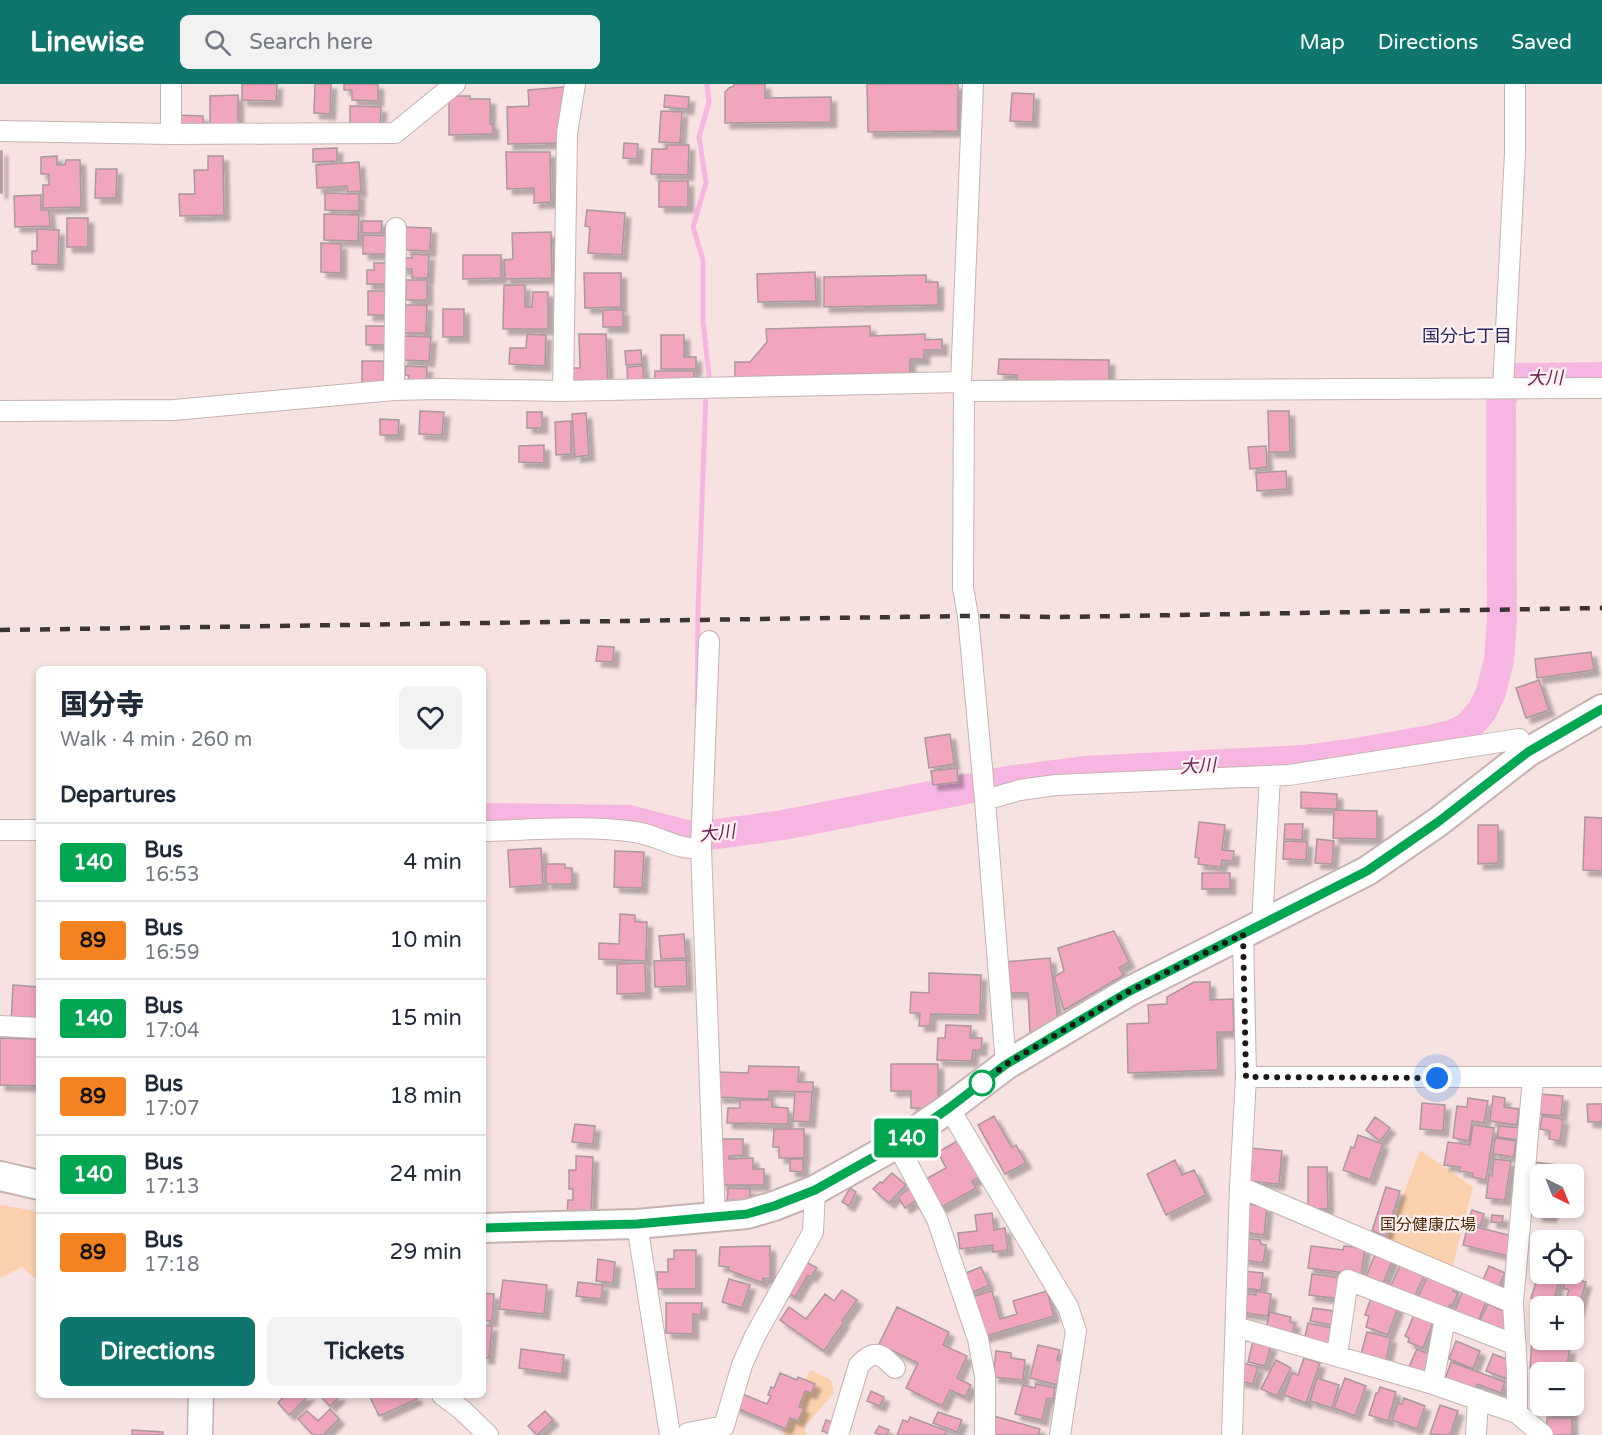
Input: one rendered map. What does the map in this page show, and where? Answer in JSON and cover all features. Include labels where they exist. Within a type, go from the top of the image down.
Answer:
[{"type":"main road","points":[[486,1228],[637,1224],[747,1214],[815,1190],[897,1144],[1005,1065],[1128,992],[1367,871],[1438,822],[1528,752],[1602,709]]},
{"type":"main road","points":[[0,1176],[36,1184]]},
{"type":"street","points":[[171,84],[171,134]]},
{"type":"street","points":[[0,131],[171,134],[395,133],[455,84]]},
{"type":"street","points":[[563,391],[567,134],[575,84]]},
{"type":"street","points":[[973,84],[963,387],[963,588],[968,616],[985,800],[1005,1065]]},
{"type":"street","points":[[1503,388],[1515,153],[1515,84]]},
{"type":"street","points":[[394,390],[396,228]]},
{"type":"street","points":[[0,411],[174,410],[394,390],[438,389],[563,391],[963,387],[1602,388]]},
{"type":"street","points":[[709,641],[701,849],[715,1217]]},
{"type":"street","points":[[985,800],[1020,790],[1056,785],[1289,775],[1519,739],[1528,752]]},
{"type":"street","points":[[1232,1435],[1240,1187],[1252,929],[1270,776]]},
{"type":"street","points":[[486,831],[596,828],[638,832],[690,849],[701,849]]},
{"type":"street","points":[[0,830],[36,830]]},
{"type":"street","points":[[0,1026],[36,1028]]},
{"type":"street","points":[[1246,1077],[1602,1077]]},
{"type":"street","points":[[1517,1413],[1513,1303],[1533,1078]]},
{"type":"street","points":[[949,1108],[1068,1307],[1076,1331],[1060,1435]]},
{"type":"street","points":[[897,1144],[937,1219],[978,1339],[985,1376],[985,1435]]},
{"type":"street","points":[[1240,1187],[1513,1303]]},
{"type":"street","points":[[687,1435],[724,1426],[742,1365],[755,1336],[813,1232],[815,1190]]},
{"type":"street","points":[[637,1224],[670,1435]]},
{"type":"street","points":[[1337,1355],[1348,1280],[1516,1345]]},
{"type":"street","points":[[1433,1384],[1445,1318]]},
{"type":"street","points":[[1236,1327],[1337,1355],[1478,1399],[1517,1413],[1543,1435]]},
{"type":"street","points":[[838,1435],[859,1365],[867,1356],[877,1354],[895,1368]]},
{"type":"street","points":[[200,1435],[201,1398]]},
{"type":"street","points":[[446,1398],[488,1435]]},
{"type":"street","points":[[1476,1435],[1478,1399]]},
{"type":"green space","name":"国分健康広場","points":[[1420,1150],[1473,1187],[1451,1272],[1385,1244]]},
{"type":"green space","points":[[0,1205],[36,1212],[36,1279],[22,1267],[0,1278]]},
{"type":"green space","points":[[811,1370],[831,1380],[834,1393],[805,1426],[806,1435],[784,1435],[781,1421]]},
{"type":"building","points":[[242,84],[277,84],[276,101],[242,100]]},
{"type":"building","points":[[315,84],[331,84],[330,114],[314,113]]},
{"type":"building","points":[[344,84],[378,84],[378,101],[352,100],[352,90],[344,90]]},
{"type":"building","points":[[734,84],[765,84],[765,98],[831,97],[831,122],[725,123],[725,92]]},
{"type":"building","points":[[867,84],[958,84],[958,131],[868,132]]},
{"type":"building","points":[[564,87],[559,143],[508,144],[507,107],[529,106],[528,90]]},
{"type":"building","points":[[1012,93],[1034,94],[1033,122],[1010,121]]},
{"type":"building","points":[[238,95],[238,129],[210,130],[210,96]]},
{"type":"building","points":[[665,95],[689,97],[688,109],[664,107]]},
{"type":"building","points":[[449,96],[490,99],[490,124],[493,124],[493,134],[449,135]]},
{"type":"building","points":[[350,106],[381,107],[380,129],[350,129]]},
{"type":"building","points":[[661,111],[682,112],[680,143],[659,142]]},
{"type":"building","points":[[174,115],[203,116],[203,132],[174,132]]},
{"type":"building","points":[[624,143],[638,144],[637,159],[623,158]]},
{"type":"building","points":[[667,145],[689,145],[688,175],[651,174],[652,149],[667,149]]},
{"type":"building","points":[[337,148],[337,161],[313,162],[313,149]]},
{"type":"building","points":[[0,151],[2,151],[2,193],[0,193]]},
{"type":"building","points":[[506,152],[550,152],[551,202],[534,203],[534,188],[507,189]]},
{"type":"building","points":[[57,156],[57,165],[65,165],[66,160],[80,160],[81,207],[43,208],[43,185],[49,185],[49,174],[41,174],[41,157]]},
{"type":"building","points":[[208,156],[223,156],[224,215],[180,216],[179,194],[195,194],[194,170],[208,170]]},
{"type":"building","points":[[359,162],[361,191],[348,192],[347,186],[317,188],[316,165]]},
{"type":"building","points":[[96,169],[117,169],[116,198],[95,198]]},
{"type":"building","points":[[659,181],[688,181],[688,207],[659,207]]},
{"type":"building","points":[[325,193],[359,194],[359,211],[325,210]]},
{"type":"building","points":[[41,195],[41,210],[49,210],[50,226],[15,227],[14,196]]},
{"type":"building","points":[[587,210],[625,213],[622,255],[588,253],[590,227],[585,226]]},
{"type":"building","points":[[324,214],[359,215],[358,241],[324,240]]},
{"type":"building","points":[[67,218],[88,218],[88,247],[67,247]]},
{"type":"building","points":[[362,221],[382,221],[381,233],[362,233]]},
{"type":"building","points":[[405,227],[431,228],[430,251],[405,250]]},
{"type":"building","points":[[37,229],[59,230],[58,265],[32,264],[32,251],[37,251]]},
{"type":"building","points":[[551,232],[552,278],[505,279],[504,260],[513,259],[512,233]]},
{"type":"building","points":[[363,235],[394,236],[394,254],[363,254]]},
{"type":"building","points":[[321,243],[341,244],[341,273],[321,272]]},
{"type":"building","points":[[412,254],[429,255],[428,278],[412,278],[412,269],[401,269],[402,258],[412,258]]},
{"type":"building","points":[[463,255],[501,255],[501,278],[463,279]]},
{"type":"building","points":[[374,263],[394,263],[394,284],[367,284],[367,270],[374,270]]},
{"type":"building","points":[[815,272],[816,301],[758,302],[757,274]]},
{"type":"building","points":[[584,273],[621,273],[621,307],[585,308]]},
{"type":"building","points":[[926,275],[926,282],[938,282],[938,305],[824,307],[824,277]]},
{"type":"building","points":[[406,280],[427,280],[427,300],[406,300]]},
{"type":"building","points":[[504,285],[525,285],[525,307],[532,307],[533,292],[548,292],[548,329],[503,329]]},
{"type":"building","points":[[368,291],[389,291],[389,315],[368,315]]},
{"type":"building","points":[[402,305],[427,305],[426,333],[402,333]]},
{"type":"building","points":[[443,309],[464,309],[464,337],[443,337]]},
{"type":"building","points":[[603,310],[623,310],[623,327],[603,327]]},
{"type":"building","points":[[366,326],[388,326],[387,345],[366,345]]},
{"type":"building","points":[[870,326],[870,336],[925,334],[925,340],[942,339],[942,350],[924,350],[924,359],[910,359],[910,373],[735,377],[735,362],[750,362],[767,342],[766,329]]},
{"type":"building","points":[[527,334],[546,335],[545,366],[509,364],[510,348],[526,348]]},
{"type":"building","points":[[579,334],[606,334],[608,388],[565,389],[565,368],[580,368]]},
{"type":"building","points":[[661,335],[684,335],[684,357],[696,357],[696,369],[661,369]]},
{"type":"building","points":[[404,336],[431,337],[429,361],[402,360]]},
{"type":"building","points":[[641,350],[642,364],[626,365],[625,351]]},
{"type":"building","points":[[999,359],[1109,360],[1109,387],[1017,386],[1017,375],[998,374]]},
{"type":"building","points":[[362,361],[384,361],[384,387],[362,388]]},
{"type":"building","points":[[406,366],[427,367],[426,388],[408,387],[409,376],[405,375]]},
{"type":"building","points":[[643,366],[644,388],[628,389],[627,367]]},
{"type":"building","points":[[655,371],[694,371],[694,387],[654,387]]},
{"type":"building","points":[[420,411],[444,412],[442,435],[419,434]]},
{"type":"building","points":[[1268,411],[1289,411],[1290,452],[1269,452]]},
{"type":"building","points":[[527,412],[542,412],[542,428],[527,428]]},
{"type":"building","points":[[586,413],[589,455],[575,457],[572,414]]},
{"type":"building","points":[[380,419],[399,420],[398,435],[380,435]]},
{"type":"building","points":[[571,421],[571,454],[556,455],[555,422]]},
{"type":"building","points":[[544,445],[544,463],[519,462],[519,446]]},
{"type":"building","points":[[1266,446],[1267,467],[1250,469],[1248,447]]},
{"type":"building","points":[[1286,471],[1287,489],[1257,491],[1256,473]]},
{"type":"building","points":[[598,646],[614,647],[613,662],[596,661]]},
{"type":"building","points":[[1591,652],[1594,670],[1537,678],[1535,659]]},
{"type":"building","points":[[1539,680],[1549,710],[1526,718],[1516,688]]},
{"type":"building","points":[[950,734],[954,764],[929,768],[925,738]]},
{"type":"building","points":[[957,768],[958,782],[933,785],[931,771]]},
{"type":"building","points":[[1301,792],[1337,794],[1337,809],[1301,808]]},
{"type":"building","points":[[1334,810],[1377,811],[1377,839],[1333,838]]},
{"type":"building","points":[[1585,817],[1602,818],[1602,871],[1583,870]]},
{"type":"building","points":[[1199,822],[1225,825],[1222,850],[1234,851],[1233,861],[1222,860],[1221,867],[1198,864],[1199,858],[1195,857]]},
{"type":"building","points":[[1285,824],[1303,824],[1302,840],[1284,839]]},
{"type":"building","points":[[1478,825],[1498,825],[1498,863],[1478,864]]},
{"type":"building","points":[[1317,839],[1334,841],[1332,864],[1315,863]]},
{"type":"building","points":[[1284,841],[1307,842],[1306,860],[1283,859]]},
{"type":"building","points":[[541,848],[543,885],[510,887],[508,850]]},
{"type":"building","points":[[615,851],[644,852],[642,888],[614,887]]},
{"type":"building","points":[[546,864],[565,864],[565,868],[572,868],[572,884],[546,884]]},
{"type":"building","points":[[1202,873],[1230,873],[1230,889],[1202,889]]},
{"type":"building","points":[[620,914],[635,915],[635,922],[647,922],[646,961],[599,959],[599,943],[619,944]]},
{"type":"building","points":[[1114,931],[1129,962],[1119,968],[1124,975],[1064,1010],[1054,977],[1064,971],[1058,948]]},
{"type":"building","points":[[684,934],[686,958],[661,959],[659,936]]},
{"type":"building","points":[[1050,958],[1058,1021],[1030,1033],[1028,993],[1004,993],[1004,962]]},
{"type":"building","points":[[686,960],[687,986],[655,987],[654,961]]},
{"type":"building","points":[[645,963],[646,993],[617,994],[617,964]]},
{"type":"building","points":[[929,973],[981,975],[980,1015],[931,1014],[930,1026],[919,1026],[920,1013],[910,1013],[911,992],[929,993]]},
{"type":"building","points":[[1194,982],[1210,982],[1210,1000],[1233,999],[1234,1032],[1217,1032],[1218,1070],[1128,1073],[1127,1024],[1149,1023],[1148,1005],[1167,1004],[1167,997]]},
{"type":"building","points":[[13,985],[36,987],[36,1025],[11,1024]]},
{"type":"building","points":[[946,1025],[971,1026],[970,1038],[982,1038],[981,1050],[973,1050],[972,1061],[937,1060],[938,1038],[945,1038]]},
{"type":"building","points":[[0,1038],[36,1039],[36,1086],[0,1085]]},
{"type":"building","points":[[891,1064],[938,1064],[938,1108],[911,1108],[911,1091],[891,1091]]},
{"type":"building","points":[[749,1066],[799,1067],[798,1082],[813,1082],[813,1092],[769,1091],[768,1099],[717,1097],[718,1072],[748,1073]]},
{"type":"building","points":[[795,1092],[812,1092],[810,1122],[793,1121]]},
{"type":"building","points":[[1541,1094],[1563,1096],[1561,1116],[1539,1114]]},
{"type":"building","points":[[1493,1096],[1505,1098],[1504,1107],[1519,1109],[1517,1125],[1490,1121]]},
{"type":"building","points":[[1468,1098],[1488,1101],[1484,1123],[1472,1121],[1469,1141],[1453,1138],[1457,1106],[1467,1107]]},
{"type":"building","points":[[740,1100],[772,1100],[772,1107],[788,1108],[788,1124],[727,1123],[728,1108],[740,1108]]},
{"type":"building","points":[[1422,1103],[1445,1105],[1443,1131],[1420,1129]]},
{"type":"building","points":[[1587,1104],[1602,1104],[1602,1122],[1588,1122]]},
{"type":"building","points":[[994,1116],[1012,1148],[1016,1145],[1026,1163],[1005,1174],[978,1125]]},
{"type":"building","points":[[1542,1116],[1563,1119],[1560,1141],[1549,1139],[1550,1131],[1540,1129]]},
{"type":"building","points":[[1375,1117],[1390,1128],[1380,1141],[1366,1130]]},
{"type":"building","points":[[575,1124],[595,1126],[593,1144],[572,1142]]},
{"type":"building","points":[[1473,1125],[1494,1128],[1486,1180],[1472,1177],[1473,1173],[1459,1171],[1460,1167],[1444,1165],[1448,1142],[1470,1145]]},
{"type":"building","points":[[1499,1126],[1522,1128],[1520,1140],[1497,1137]]},
{"type":"building","points":[[774,1129],[804,1129],[804,1158],[779,1158],[779,1147],[773,1147]]},
{"type":"building","points":[[1358,1135],[1383,1144],[1370,1180],[1343,1170]]},
{"type":"building","points":[[1495,1138],[1516,1141],[1514,1157],[1493,1154]]},
{"type":"building","points":[[720,1139],[743,1139],[743,1155],[729,1156],[729,1159],[753,1158],[753,1169],[764,1169],[764,1185],[721,1185]]},
{"type":"building","points":[[959,1140],[980,1177],[972,1181],[976,1188],[940,1208],[924,1180],[946,1168],[938,1152]]},
{"type":"building","points":[[1250,1148],[1282,1151],[1279,1184],[1247,1181]]},
{"type":"building","points":[[576,1156],[593,1157],[591,1216],[567,1215],[568,1200],[573,1200],[573,1189],[569,1189],[569,1170],[576,1170]]},
{"type":"building","points":[[790,1159],[803,1159],[803,1172],[790,1171]]},
{"type":"building","points":[[1494,1159],[1511,1161],[1505,1200],[1486,1198]]},
{"type":"building","points":[[1175,1160],[1182,1175],[1194,1170],[1206,1195],[1166,1215],[1147,1174]]},
{"type":"building","points":[[1308,1167],[1327,1167],[1328,1209],[1308,1209]]},
{"type":"building","points":[[892,1173],[906,1185],[889,1203],[873,1189]]},
{"type":"building","points":[[914,1182],[931,1208],[923,1214],[915,1201],[905,1208],[898,1197]]},
{"type":"building","points":[[1386,1187],[1400,1191],[1386,1236],[1372,1231]]},
{"type":"building","points":[[728,1188],[750,1189],[750,1202],[727,1202]]},
{"type":"building","points":[[850,1188],[856,1192],[849,1206],[842,1202]]},
{"type":"building","points":[[1246,1204],[1267,1206],[1264,1235],[1243,1232]]},
{"type":"building","points":[[1472,1210],[1484,1214],[1480,1226],[1468,1222]]},
{"type":"building","points":[[992,1213],[994,1230],[1005,1228],[1008,1250],[993,1252],[993,1245],[960,1249],[958,1233],[977,1231],[975,1215]]},
{"type":"building","points":[[1492,1215],[1503,1216],[1502,1223],[1491,1222]]},
{"type":"building","points":[[1468,1225],[1513,1236],[1508,1256],[1463,1245]]},
{"type":"building","points":[[1242,1238],[1260,1240],[1261,1244],[1266,1245],[1263,1263],[1238,1259]]},
{"type":"building","points":[[770,1246],[770,1279],[763,1278],[763,1283],[728,1270],[729,1267],[719,1266],[720,1247]]},
{"type":"building","points":[[1311,1246],[1343,1250],[1344,1246],[1365,1248],[1361,1275],[1308,1268]]},
{"type":"building","points":[[674,1250],[696,1250],[696,1289],[657,1289],[657,1272],[668,1272],[668,1259],[674,1259]]},
{"type":"building","points":[[1376,1252],[1393,1259],[1381,1288],[1366,1277]]},
{"type":"building","points":[[799,1258],[817,1268],[811,1277],[808,1275],[795,1297],[780,1289]]},
{"type":"building","points":[[598,1259],[615,1262],[613,1283],[596,1281]]},
{"type":"building","points":[[1401,1264],[1425,1274],[1413,1300],[1389,1290]]},
{"type":"building","points":[[1489,1266],[1505,1273],[1497,1290],[1482,1282]]},
{"type":"building","points":[[981,1267],[989,1285],[969,1294],[961,1275]]},
{"type":"building","points":[[1242,1271],[1263,1273],[1261,1290],[1240,1288]]},
{"type":"building","points":[[1312,1274],[1343,1278],[1340,1299],[1309,1295]]},
{"type":"building","points":[[1428,1275],[1455,1286],[1453,1291],[1458,1293],[1446,1313],[1417,1300]]},
{"type":"building","points":[[729,1279],[750,1285],[742,1308],[722,1302]]},
{"type":"building","points":[[503,1280],[547,1285],[544,1314],[499,1309]]},
{"type":"building","points":[[578,1282],[603,1285],[601,1299],[576,1296]]},
{"type":"building","points":[[1586,1282],[1582,1296],[1567,1296],[1569,1290],[1563,1288],[1564,1284],[1584,1284]]},
{"type":"building","points":[[1536,1284],[1559,1284],[1555,1296],[1532,1296]]},
{"type":"building","points":[[842,1290],[857,1300],[824,1351],[780,1320],[789,1307],[806,1319],[825,1294],[834,1301]]},
{"type":"building","points":[[1463,1290],[1487,1300],[1476,1326],[1454,1313]]},
{"type":"building","points":[[992,1291],[1000,1319],[1017,1314],[1013,1301],[1047,1291],[1054,1316],[983,1337],[971,1297]]},
{"type":"building","points":[[1256,1291],[1271,1294],[1268,1316],[1239,1312],[1241,1293],[1256,1295]]},
{"type":"building","points":[[486,1293],[494,1294],[492,1321],[486,1320]]},
{"type":"building","points":[[1371,1298],[1398,1307],[1388,1335],[1366,1327],[1369,1316],[1365,1315]]},
{"type":"building","points":[[666,1303],[702,1303],[701,1315],[693,1314],[693,1334],[666,1333]]},
{"type":"building","points":[[1488,1304],[1512,1315],[1504,1331],[1480,1320]]},
{"type":"building","points":[[897,1307],[949,1332],[943,1345],[967,1356],[957,1378],[971,1385],[965,1397],[950,1390],[942,1406],[906,1388],[918,1363],[879,1344]]},
{"type":"building","points":[[1313,1308],[1334,1311],[1332,1325],[1310,1321]]},
{"type":"building","points":[[1270,1312],[1291,1317],[1290,1322],[1295,1323],[1291,1338],[1265,1332]]},
{"type":"building","points":[[1414,1315],[1433,1323],[1423,1348],[1408,1342],[1409,1338],[1405,1336]]},
{"type":"building","points":[[1308,1323],[1337,1329],[1330,1347],[1304,1341]]},
{"type":"building","points":[[486,1325],[492,1326],[489,1358],[486,1358]]},
{"type":"building","points":[[1367,1332],[1391,1338],[1385,1364],[1360,1358]]},
{"type":"building","points":[[1253,1341],[1271,1345],[1265,1366],[1248,1362]]},
{"type":"building","points":[[1456,1341],[1480,1351],[1473,1369],[1449,1359]]},
{"type":"building","points":[[1038,1345],[1060,1350],[1057,1360],[1063,1362],[1058,1385],[1030,1378]]},
{"type":"building","points":[[521,1349],[564,1355],[562,1374],[519,1368]]},
{"type":"building","points":[[1417,1349],[1433,1356],[1423,1378],[1407,1371]]},
{"type":"building","points":[[1531,1350],[1570,1350],[1568,1362],[1530,1362]]},
{"type":"building","points":[[996,1351],[1011,1353],[1011,1358],[1025,1360],[1023,1380],[993,1377]]},
{"type":"building","points":[[1493,1354],[1514,1362],[1513,1381],[1486,1371]]},
{"type":"building","points":[[1304,1358],[1320,1363],[1306,1403],[1284,1395],[1292,1373],[1298,1375]]},
{"type":"building","points":[[1276,1360],[1291,1368],[1277,1396],[1261,1389]]},
{"type":"building","points":[[1451,1362],[1505,1382],[1501,1393],[1477,1384],[1473,1396],[1443,1385]]},
{"type":"building","points":[[1243,1363],[1258,1367],[1253,1384],[1239,1381]]},
{"type":"building","points":[[780,1373],[815,1384],[811,1393],[805,1391],[799,1407],[804,1408],[798,1421],[790,1418],[786,1429],[734,1407],[740,1393],[767,1404],[771,1396],[768,1395],[771,1387],[774,1388]]},
{"type":"building","points":[[1317,1378],[1339,1385],[1332,1408],[1310,1401]]},
{"type":"building","points":[[1345,1378],[1366,1386],[1355,1416],[1334,1408]]},
{"type":"building","points":[[1036,1384],[1055,1388],[1053,1399],[1047,1398],[1042,1420],[1015,1414],[1023,1385],[1035,1388]]},
{"type":"building","points":[[1380,1387],[1396,1392],[1388,1421],[1369,1415]]},
{"type":"building","points":[[871,1391],[884,1397],[880,1406],[867,1401]]},
{"type":"building","points":[[282,1398],[306,1398],[289,1415],[278,1403]]},
{"type":"building","points":[[322,1398],[338,1398],[330,1406]]},
{"type":"building","points":[[370,1398],[417,1399],[379,1416]]},
{"type":"building","points":[[1404,1398],[1425,1406],[1417,1429],[1392,1420],[1398,1403],[1402,1404]]},
{"type":"building","points":[[1440,1405],[1458,1411],[1450,1435],[1430,1434]]},
{"type":"building","points":[[330,1409],[339,1419],[323,1435],[313,1435],[298,1419],[307,1411],[318,1421]]},
{"type":"building","points":[[545,1411],[553,1420],[537,1435],[528,1426]]},
{"type":"building","points":[[938,1412],[962,1420],[957,1432],[933,1423]]},
{"type":"building","points":[[994,1416],[1040,1429],[1038,1435],[990,1435]]},
{"type":"building","points":[[910,1417],[947,1431],[945,1435],[897,1435],[903,1420],[908,1422]]},
{"type":"building","points":[[1547,1418],[1572,1418],[1572,1435],[1547,1435]]},
{"type":"building","points":[[826,1420],[840,1425],[834,1435],[822,1431]]},
{"type":"building","points":[[879,1426],[889,1430],[887,1435],[875,1433]]},
{"type":"building","points":[[132,1430],[163,1432],[163,1435],[132,1435]]},
{"type":"waterway","points":[[707,84],[709,102],[699,137],[706,183],[693,227],[703,260],[703,321],[708,383]]},
{"type":"waterway","name":"大川","points":[[486,818],[629,820],[695,837],[783,825],[1008,781],[1086,771],[1303,760],[1362,752],[1452,735],[1468,727],[1482,711],[1491,692],[1499,660],[1502,620],[1501,398],[1514,378],[1602,377]]},
{"type":"waterway","points":[[697,706],[706,392]]},
{"type":"railway","points":[[0,630],[1602,608]]},
{"type":"bus line","name":"140","points":[[486,1228],[637,1224],[747,1214],[815,1190],[897,1144],[1005,1065],[1128,992],[1367,871],[1438,822],[1528,752],[1602,709]]},
{"type":"district","name":"国分七丁目","points":[[1467,336]]},
{"type":"route","points":[[982,1083],[1005,1065],[1128,992],[1243,934],[1246,1077],[1437,1078]]}]
